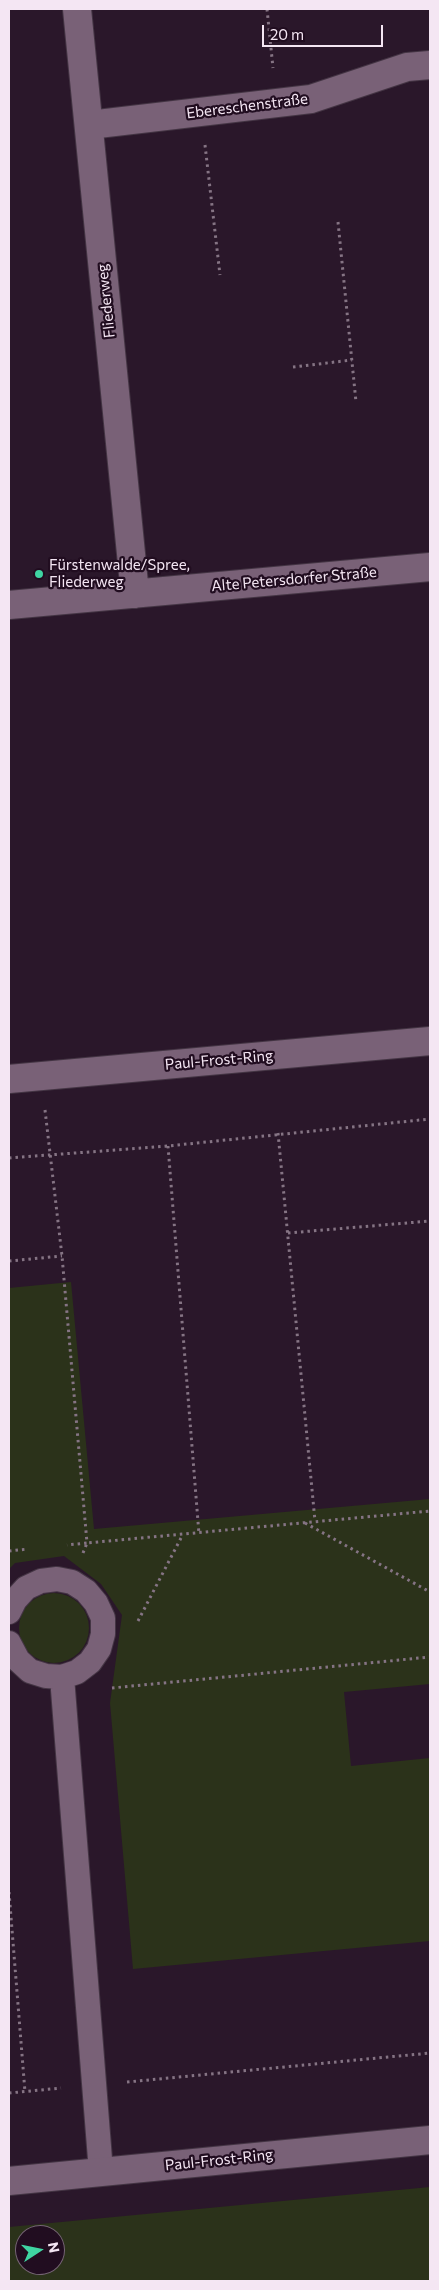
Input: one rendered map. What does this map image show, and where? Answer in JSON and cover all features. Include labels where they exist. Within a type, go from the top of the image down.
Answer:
[{"type":"street","name":"Fliederweg","points":[[76,9],[135,594]]},
{"type":"street","name":"Ebereschenstraße","points":[[89,125],[311,99],[407,67],[430,64]]},
{"type":"street","name":"Alte Petersdorfer Straße","points":[[9,605],[430,567]]},
{"type":"street","name":"Paul-Frost-Ring","points":[[9,1080],[430,1040]]},
{"type":"street","name":"Paul-Frost-Ring","points":[[9,2181],[430,2140]]},
{"type":"lane","points":[[9,1612],[15,1600],[26,1588],[57,1579],[72,1582],[86,1591],[96,1603],[103,1618],[103,1634],[99,1649],[90,1662],[63,1685]]},
{"type":"lane","points":[[9,1643],[18,1660],[30,1671],[46,1676],[63,1685]]},
{"type":"lane","points":[[63,1685],[101,2172]]},
{"type":"path","points":[[267,9],[277,103]]},
{"type":"path","points":[[201,112],[220,275]]},
{"type":"path","points":[[338,222],[356,402]]},
{"type":"path","points":[[293,367],[352,360]]},
{"type":"path","points":[[41,1076],[62,1256],[88,1544],[72,1582]]},
{"type":"path","points":[[9,1158],[168,1146],[278,1133],[430,1119]]},
{"type":"path","points":[[278,1133],[315,1521]]},
{"type":"path","points":[[168,1146],[198,1534]]},
{"type":"path","points":[[288,1233],[430,1221]]},
{"type":"path","points":[[9,1261],[62,1256]]},
{"type":"path","points":[[88,1544],[430,1511]]},
{"type":"path","points":[[304,1522],[430,1592]]},
{"type":"path","points":[[134,1629],[182,1536]]},
{"type":"path","points":[[63,1685],[430,1657]]},
{"type":"path","points":[[9,1892],[25,2092]]},
{"type":"path","points":[[9,2093],[430,2053]]},
{"type":"green space","points":[[71,1282],[94,1529],[430,1499],[430,1684],[344,1692],[351,1766],[430,1758],[430,1941],[133,1969],[110,1703],[122,1615],[101,1584],[64,1556],[15,1563],[9,1569],[9,1288]]},
{"type":"green space","points":[[54,1593],[67,1596],[79,1603],[86,1615],[89,1628],[86,1641],[79,1653],[67,1660],[54,1663],[41,1660],[29,1653],[22,1641],[19,1628],[22,1615],[29,1603],[41,1596]]},
{"type":"green space","points":[[430,2187],[430,2281],[9,2281],[9,2227],[15,2226],[15,2275],[65,2275],[65,2225],[30,2225]]},
{"type":"place","name":"Fürstenwalde/Spree, Fliederweg","points":[[39,574]]}]
